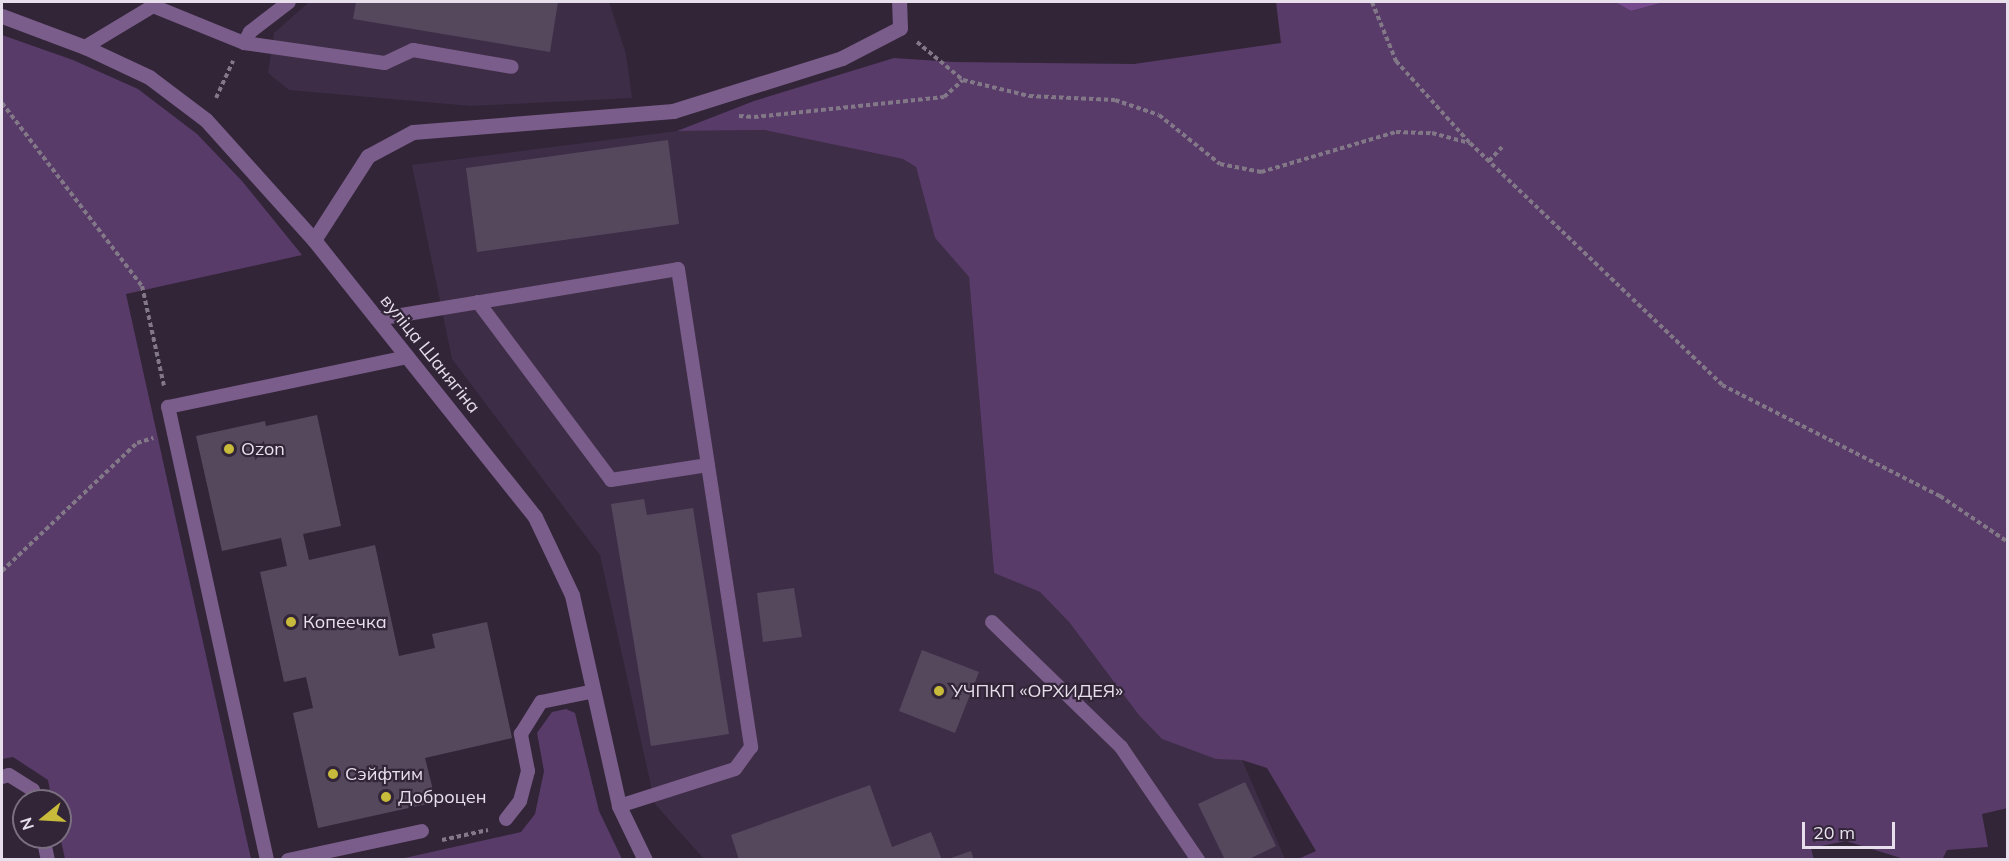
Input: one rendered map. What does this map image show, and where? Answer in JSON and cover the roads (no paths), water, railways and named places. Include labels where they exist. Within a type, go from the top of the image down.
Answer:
[{"type":"street","points":[[314,240],[368,156],[413,132],[673,111],[842,58],[900,28],[899,2]]},
{"type":"street","name":"вуліца Шанягіна","points":[[2,16],[85,47],[149,77],[206,120],[314,240],[535,517],[572,595],[619,806],[645,860]]},
{"type":"lane","points":[[244,43],[249,32],[289,2]]},
{"type":"lane","points":[[85,47],[153,6],[244,43],[385,63],[413,50],[512,67]]},
{"type":"lane","points":[[377,319],[678,269],[751,747],[735,769],[619,806]]},
{"type":"lane","points":[[478,302],[611,480],[708,465]]},
{"type":"lane","points":[[267,860],[168,407],[408,357]]},
{"type":"lane","points":[[992,622],[1121,747],[1198,860]]},
{"type":"lane","points":[[506,819],[520,801],[528,771],[521,734],[541,702],[594,691]]},
{"type":"lane","points":[[2,777],[9,775],[31,789]]},
{"type":"lane","points":[[288,860],[422,831]]},
{"type":"place","name":"Ozon","points":[[229,449]]},
{"type":"place","name":"Копеечка","points":[[291,622]]},
{"type":"place","name":"УЧПКП «ОРХИДЕЯ»","points":[[939,691]]},
{"type":"place","name":"Сэйфтим","points":[[333,774]]},
{"type":"place","name":"Доброцен","points":[[386,797]]}]
